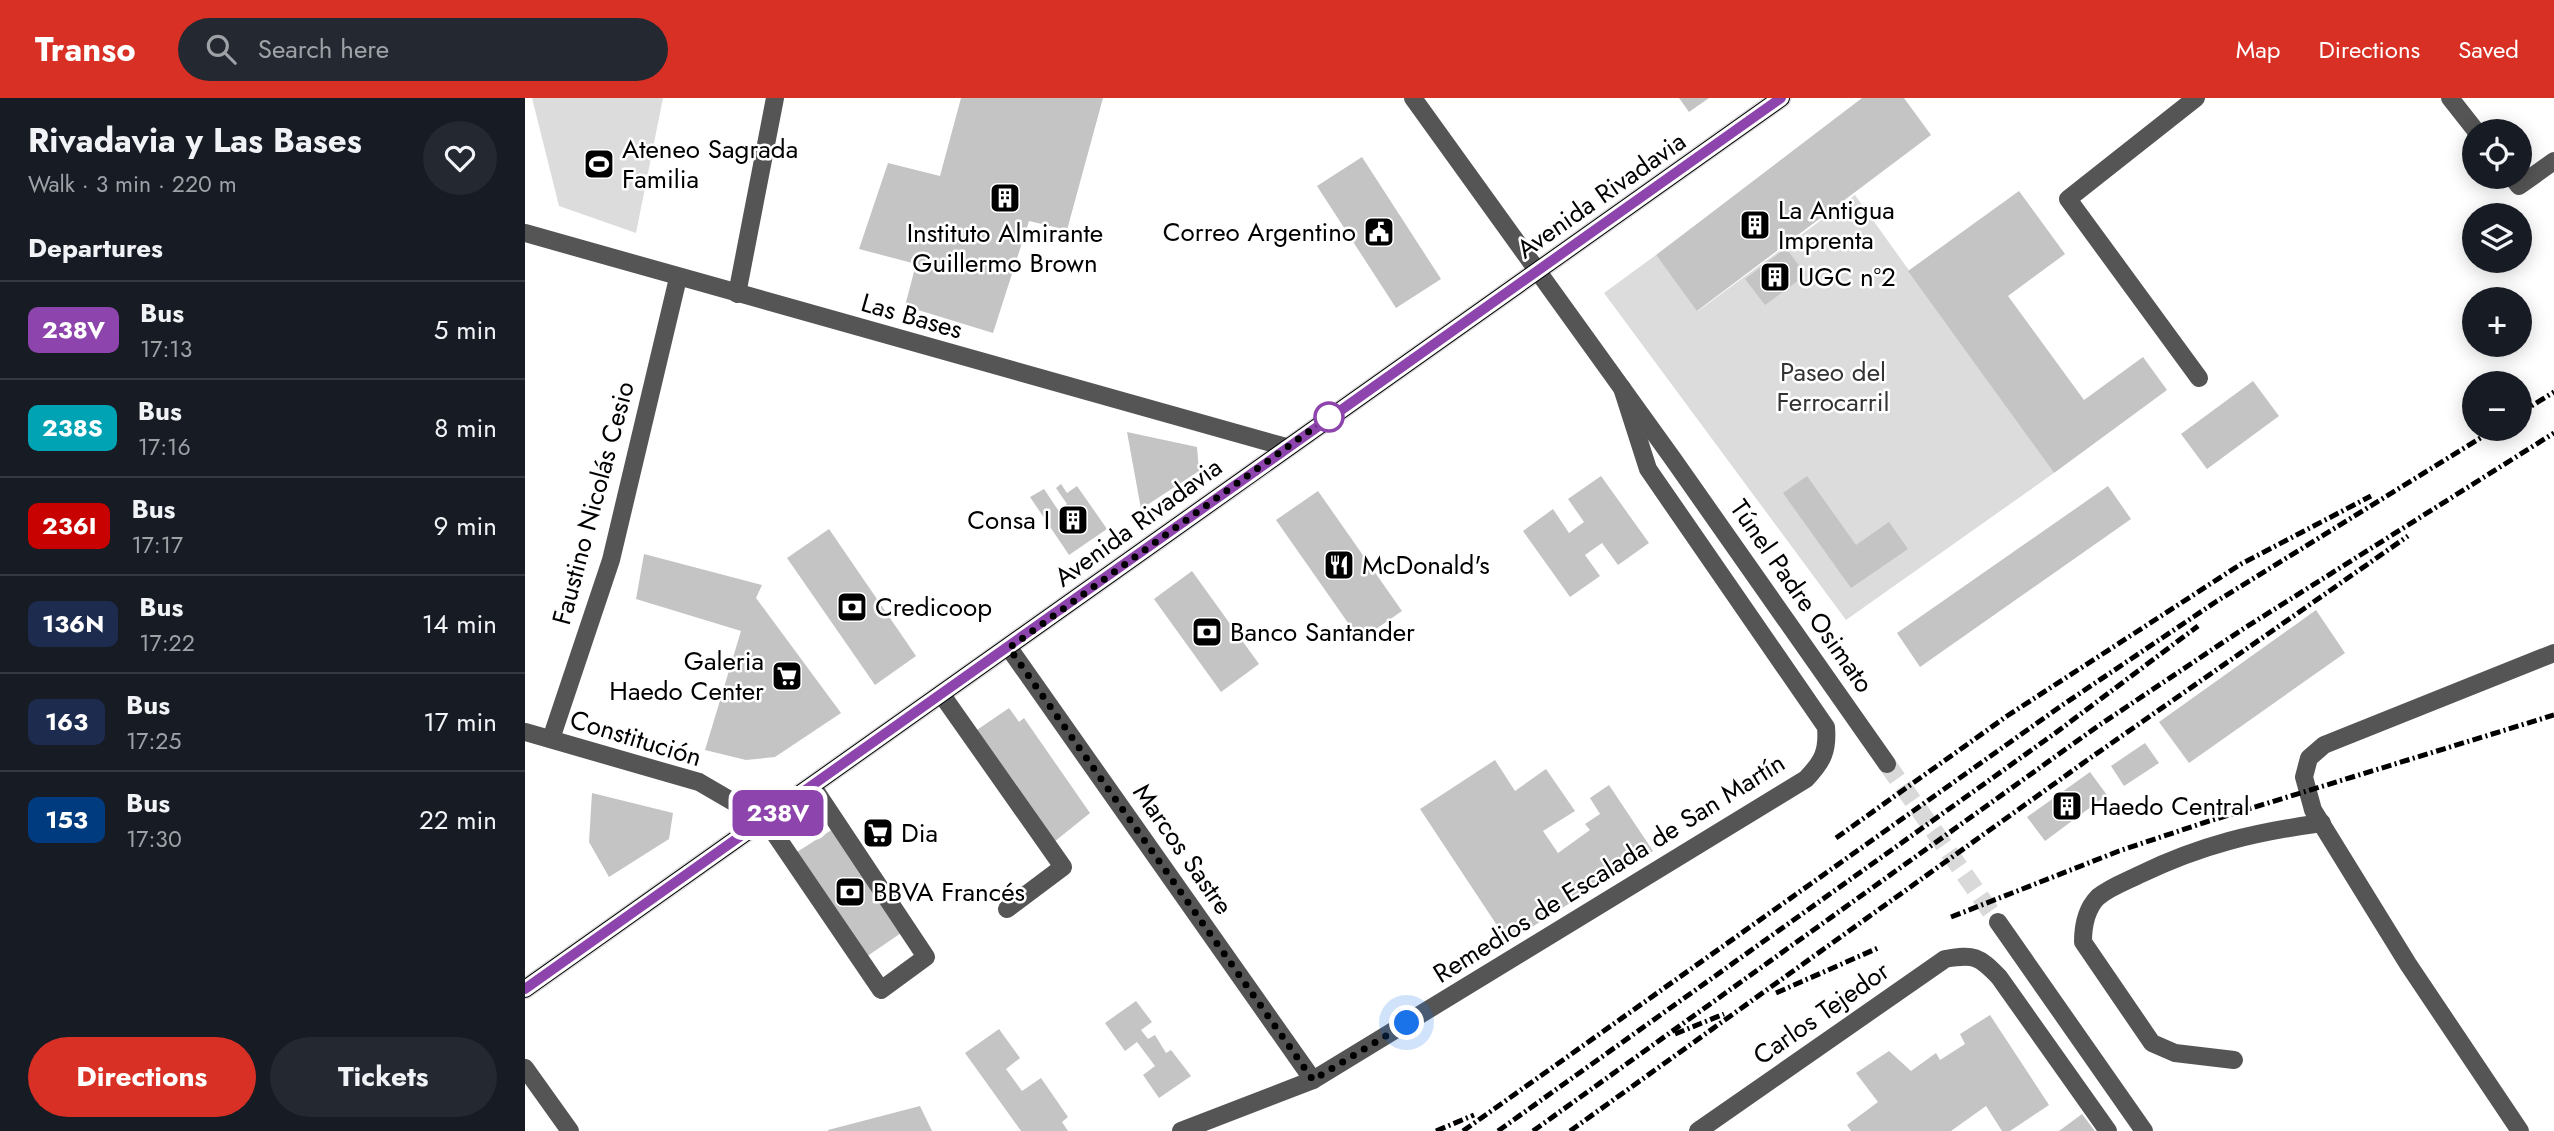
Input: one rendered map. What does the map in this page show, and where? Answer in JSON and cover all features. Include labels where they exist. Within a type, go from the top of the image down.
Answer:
[{"type":"main road","name":"Avenida Rivadavia","points":[[525,989],[766,821],[1286,447],[1538,272],[1781,98]]},
{"type":"street","points":[[737,294],[775,98]]},
{"type":"street","name":"Túnel Padre Osimato","points":[[1413,98],[1673,459],[1887,764]]},
{"type":"street","points":[[2196,98],[2068,200],[2199,377]]},
{"type":"street","points":[[2450,98],[2467,119]]},
{"type":"street","points":[[2532,177],[2554,161]]},
{"type":"street","name":"Las Bases","points":[[525,233],[1286,447]]},
{"type":"street","name":"Faustino Nicolás Cesio","points":[[551,739],[611,560],[678,278]]},
{"type":"street","name":"Remedios de Escalada de San Martín","points":[[1181,1131],[1313,1080],[1806,779],[1820,764],[1828,747],[1826,727],[1648,469],[1622,388]]},
{"type":"street","name":"Marcos Sastre","points":[[1009,648],[1313,1080]]},
{"type":"street","points":[[2520,1131],[2408,964],[2313,810],[2304,777],[2309,758],[2324,745],[2554,653]]},
{"type":"street","points":[[942,695],[1063,867],[1007,909]]},
{"type":"street","name":"Constitución","points":[[525,732],[699,782],[766,821]]},
{"type":"street","points":[[766,821],[881,990],[926,957],[813,787]]},
{"type":"street","points":[[2234,1060],[2175,1053],[2152,1043],[2083,942],[2087,914],[2097,898],[2117,885],[2184,853],[2269,831],[2322,824]]},
{"type":"street","points":[[1998,922],[2144,1131]]},
{"type":"street","name":"Carlos Tejedor","points":[[1698,1131],[1945,959],[1963,956],[1981,958],[1999,977],[2108,1131]]},
{"type":"street","points":[[525,1068],[570,1131]]},
{"type":"green space","name":"Ateneo Sagrada Familia","points":[[532,98],[663,98],[636,233],[559,206]]},
{"type":"green space","name":"Paseo del Ferrocarril","points":[[1855,195],[2054,473],[1846,620],[1604,293],[1656,255],[1698,311]]},
{"type":"building","name":"Instituto Almirante Guillermo Brown","points":[[961,98],[1103,98],[1067,230],[1029,221],[993,333],[905,306],[916,264],[859,249],[888,163],[940,176]]},
{"type":"building","points":[[1679,98],[1709,98],[1689,112]]},
{"type":"building","name":"La Antigua Imprenta","points":[[1862,98],[1904,98],[1931,135],[1697,311],[1656,255]]},
{"type":"building","name":"Correo Argentino","points":[[1362,157],[1441,279],[1396,308],[1317,186]]},
{"type":"building","points":[[2019,191],[2065,254],[2008,296],[2084,400],[2143,357],[2167,390],[2054,473],[1908,271]]},
{"type":"building","name":"UGC n°2","points":[[1786,248],[1806,275],[1765,305],[1745,279]]},
{"type":"building","points":[[2253,381],[2279,416],[2207,469],[2181,434]]},
{"type":"building","points":[[1127,432],[1197,447],[1199,471],[1141,509]]},
{"type":"building","points":[[1601,476],[1649,543],[1618,565],[1602,543],[1585,555],[1600,576],[1570,597],[1523,531],[1553,509],[1569,533],[1584,522],[1568,499]]},
{"type":"building","points":[[1807,476],[1856,545],[1889,522],[1908,549],[1851,588],[1783,493]]},
{"type":"building","name":"Consa I","points":[[1061,484],[1067,493],[1077,486],[1107,529],[1069,555],[1030,497],[1044,489],[1058,510],[1067,504],[1056,488]]},
{"type":"building","points":[[2108,486],[2131,519],[1920,667],[1897,633]]},
{"type":"building","name":"McDonald's","points":[[1318,491],[1402,611],[1360,640],[1276,520]]},
{"type":"building","name":"Credicoop","points":[[829,529],[916,656],[875,685],[787,558]]},
{"type":"building","name":"Galeria Haedo Center","points":[[644,554],[762,585],[756,598],[841,713],[775,757],[746,760],[705,750],[741,631],[636,599]]},
{"type":"building","name":"Banco Santander","points":[[1192,571],[1259,664],[1221,692],[1154,599]]},
{"type":"building","points":[[2316,610],[2345,653],[2189,763],[2159,722]]},
{"type":"building","points":[[1009,708],[1019,722],[1024,718],[1090,813],[1054,842],[974,732]]},
{"type":"building","points":[[2145,743],[2159,763],[2124,786],[2111,766]]},
{"type":"building","points":[[1495,760],[1515,791],[1546,769],[1575,811],[1543,831],[1558,853],[1590,830],[1585,824],[1600,814],[1590,798],[1609,785],[1653,851],[1508,942],[1420,809]]},
{"type":"building","name":"Haedo Central","points":[[2090,772],[2107,795],[2045,841],[2027,817]]},
{"type":"building","points":[[592,793],[673,813],[669,839],[609,877],[589,842]]},
{"type":"building","name":"BBVA Francés","points":[[833,829],[904,931],[866,957],[797,852]]},
{"type":"building","points":[[1136,1001],[1152,1022],[1141,1030],[1148,1039],[1155,1035],[1166,1053],[1171,1050],[1191,1076],[1159,1098],[1143,1075],[1155,1066],[1137,1042],[1125,1051],[1105,1023]]},
{"type":"building","points":[[1990,1015],[2049,1105],[2010,1131],[2002,1131],[1986,1106],[1951,1131],[1851,1131],[1847,1125],[1878,1102],[1856,1073],[1889,1051],[1911,1071],[1936,1053],[1940,1060],[1965,1044],[1960,1034]]},
{"type":"building","points":[[999,1029],[1020,1058],[1006,1069],[1022,1091],[1041,1078],[1068,1117],[1062,1122],[1068,1131],[1021,1131],[965,1053]]},
{"type":"building","points":[[920,1106],[932,1131],[828,1131],[828,1130]]},
{"type":"building","points":[[2082,1114],[2095,1131],[2059,1131]]},
{"type":"tunnel","points":[[1887,764],[1998,922]]},
{"type":"railway","points":[[2532,406],[2554,392]]},
{"type":"railway","points":[[1533,1131],[2098,726],[2243,629],[2554,433]]},
{"type":"railway","points":[[1463,1131],[2061,706],[2217,601],[2476,441]]},
{"type":"railway","points":[[1836,838],[2007,716],[2241,564],[2371,496]]},
{"type":"railway","points":[[1570,1131],[2086,761],[2408,536]]},
{"type":"railway","points":[[1498,1131],[2054,734],[2198,626]]},
{"type":"railway","points":[[1951,917],[2119,851],[2554,715]]},
{"type":"railway","points":[[1776,993],[1878,948]]},
{"type":"railway","points":[[1675,1034],[1724,1014]]},
{"type":"railway","points":[[1436,1131],[1474,1115]]},
{"type":"bus line","name":"238V","points":[[525,989],[766,821],[1308,432],[1781,98]]},
{"type":"place","name":"Ateneo Sagrada Familia","points":[[599,164]]},
{"type":"place","name":"Instituto Almirante Guillermo Brown","points":[[1005,198]]},
{"type":"place","name":"La Antigua Imprenta","points":[[1755,225]]},
{"type":"place","name":"Correo Argentino","points":[[1379,232]]},
{"type":"place","name":"UGC n°2","points":[[1775,277]]},
{"type":"place","name":"Consa I","points":[[1073,520]]},
{"type":"place","name":"McDonald's","points":[[1339,565]]},
{"type":"place","name":"Credicoop","points":[[852,607]]},
{"type":"place","name":"Banco Santander","points":[[1207,632]]},
{"type":"place","name":"Galeria Haedo Center","points":[[787,676]]},
{"type":"place","name":"Haedo Central","points":[[2067,806]]},
{"type":"place","name":"Dia","points":[[878,833]]},
{"type":"place","name":"BBVA Francés","points":[[850,892]]},
{"type":"route","points":[[1329,417],[1009,648],[1313,1080],[1407,1023]]}]
